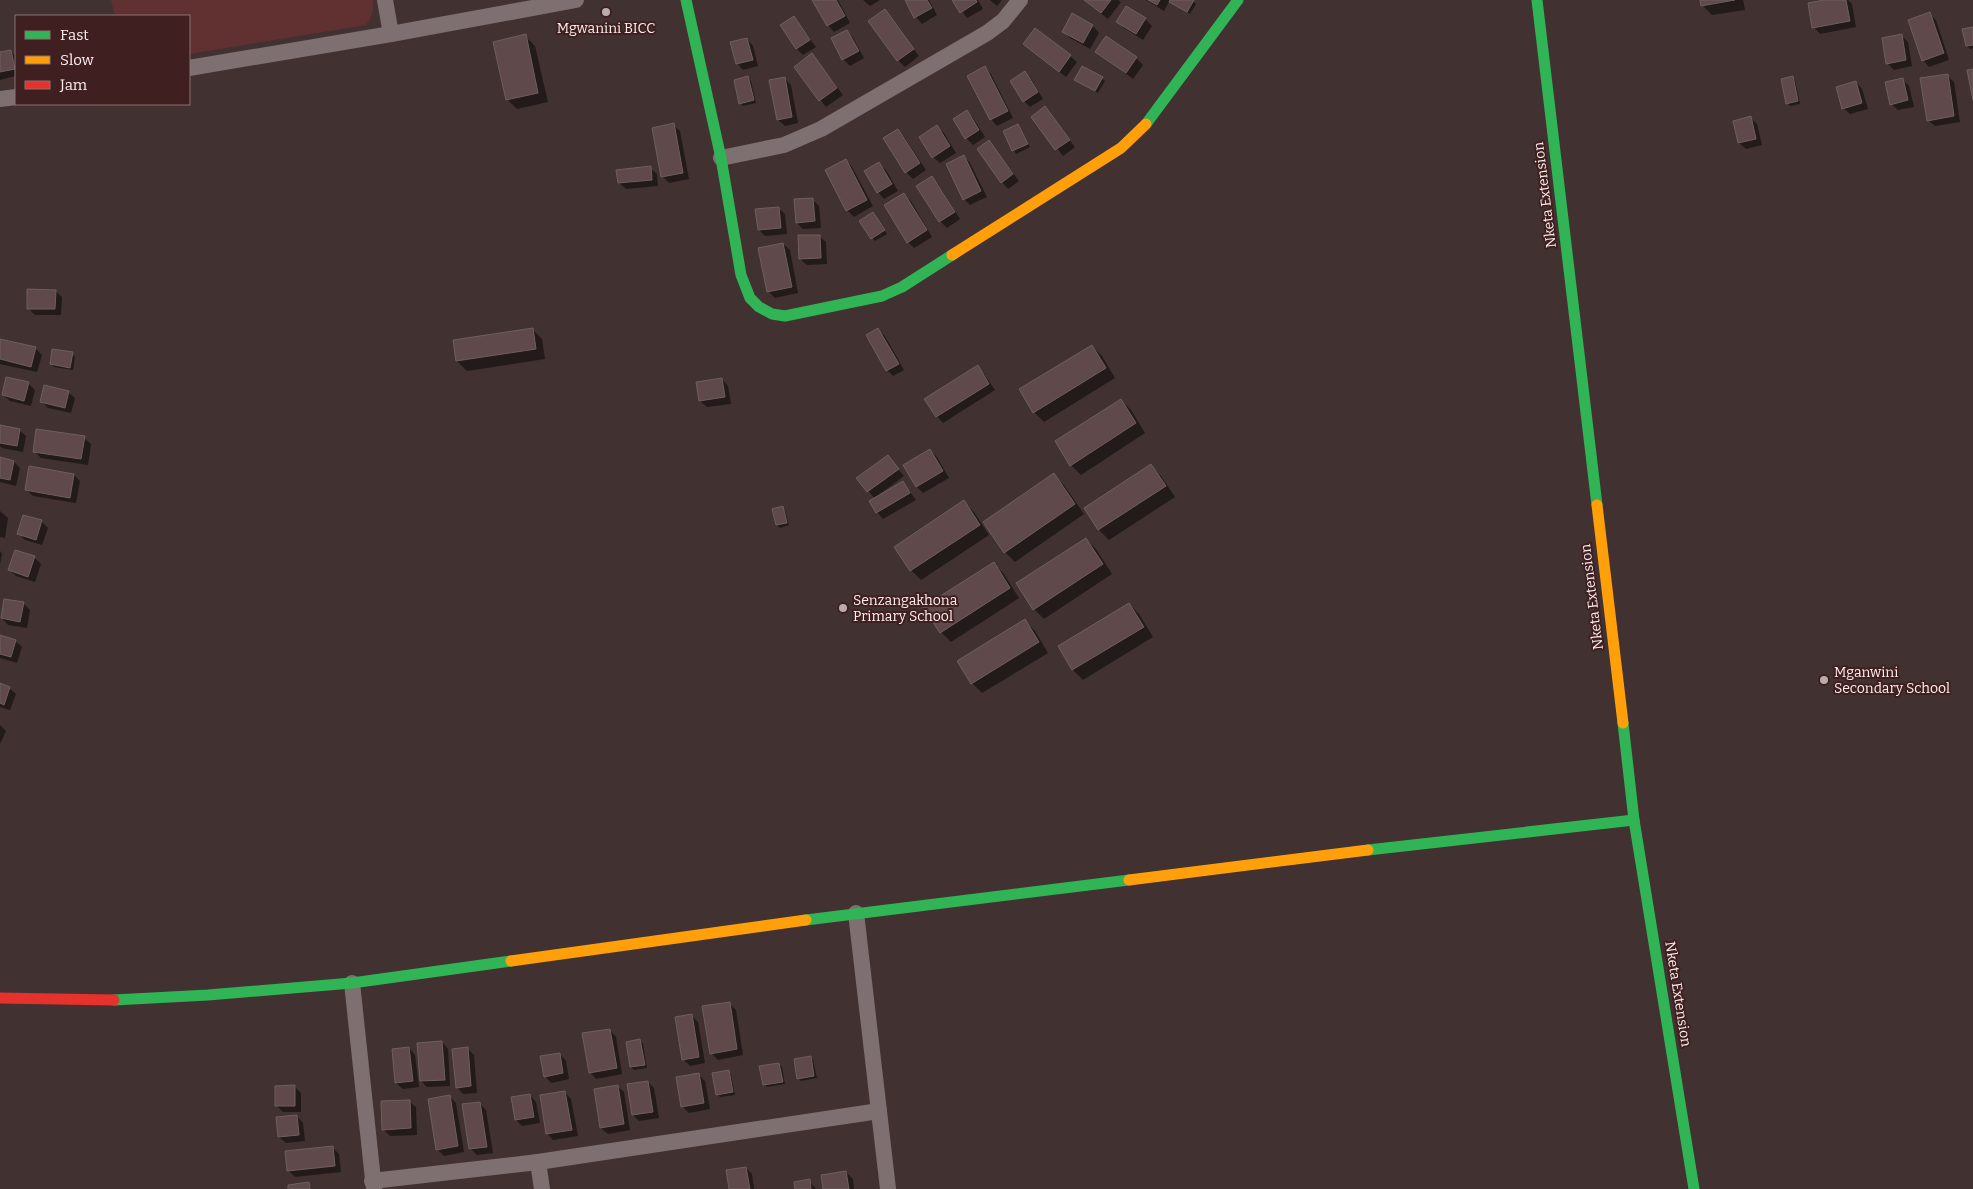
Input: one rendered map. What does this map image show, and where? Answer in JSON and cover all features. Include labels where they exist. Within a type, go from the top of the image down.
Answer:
[{"type":"street","points":[[385,0],[391,34]]},
{"type":"street","points":[[190,68],[391,34],[546,2],[576,0]]},
{"type":"street","points":[[686,0],[721,158],[741,275],[750,298],[759,307],[772,314],[785,316],[882,296],[902,287],[1121,148],[1153,116],[1238,0]]},
{"type":"street","points":[[721,158],[784,144],[821,129],[987,33],[1003,21],[1020,0]]},
{"type":"street","name":"Nketa Extension","points":[[1537,0],[1634,820],[1694,1189]]},
{"type":"street","points":[[0,99],[15,96]]},
{"type":"street","points":[[0,998],[110,1000],[208,995],[352,983],[856,913],[1286,859],[1634,820]]},
{"type":"street","points":[[856,913],[888,1189]]},
{"type":"street","points":[[352,983],[373,1185],[879,1111]]},
{"type":"street","points":[[538,1162],[542,1189]]},
{"type":"shaded area","points":[[111,0],[373,0],[371,16],[366,25],[190,54],[190,15],[115,15]]},
{"type":"building","points":[[812,0],[836,0],[845,16],[827,26]]},
{"type":"building","points":[[905,0],[927,0],[932,8],[914,18]]},
{"type":"building","points":[[952,0],[976,0],[977,2],[960,13]]},
{"type":"building","points":[[1084,0],[1111,0],[1101,13]]},
{"type":"building","points":[[1148,0],[1160,0],[1157,5]]},
{"type":"building","points":[[1170,0],[1194,0],[1187,12],[1169,2]]},
{"type":"building","points":[[1700,0],[1735,0],[1701,6]]},
{"type":"building","points":[[1824,0],[1846,0],[1850,21],[1812,28],[1808,3]]},
{"type":"building","points":[[1126,6],[1146,18],[1136,34],[1116,22]]},
{"type":"building","points":[[885,9],[914,49],[897,61],[868,21]]},
{"type":"building","points":[[1930,12],[1944,53],[1922,61],[1908,20]]},
{"type":"building","points":[[1072,13],[1093,25],[1083,43],[1062,32]]},
{"type":"building","points":[[794,16],[810,40],[796,49],[780,25]]},
{"type":"building","points":[[1973,27],[1973,45],[1966,46],[1962,29]]},
{"type":"building","points":[[1035,28],[1071,55],[1059,72],[1023,44]]},
{"type":"building","points":[[847,30],[859,51],[842,60],[831,38]]},
{"type":"building","points":[[526,34],[538,93],[506,100],[493,42]]},
{"type":"building","points":[[1902,34],[1906,60],[1886,64],[1882,38]]},
{"type":"building","points":[[1106,36],[1137,57],[1126,73],[1095,52]]},
{"type":"building","points":[[747,38],[753,60],[736,64],[730,42]]},
{"type":"building","points":[[11,50],[15,69],[0,72],[0,52]]},
{"type":"building","points":[[812,53],[837,88],[819,101],[794,67]]},
{"type":"building","points":[[985,66],[1008,111],[990,120],[967,76]]},
{"type":"building","points":[[1082,66],[1103,77],[1095,91],[1074,80]]},
{"type":"building","points":[[1973,69],[1973,100],[1967,70]]},
{"type":"building","points":[[1025,71],[1038,92],[1023,102],[1010,81]]},
{"type":"building","points":[[1948,74],[1954,116],[1927,121],[1920,78]]},
{"type":"building","points":[[748,76],[754,100],[739,104],[734,80]]},
{"type":"building","points":[[1793,76],[1798,101],[1786,104],[1781,79]]},
{"type":"building","points":[[785,77],[792,117],[777,120],[769,80]]},
{"type":"building","points":[[1903,78],[1908,100],[1890,105],[1885,82]]},
{"type":"building","points":[[1856,81],[1862,103],[1842,109],[1836,87]]},
{"type":"building","points":[[1045,106],[1070,140],[1055,150],[1031,117]]},
{"type":"building","points":[[967,110],[979,130],[965,139],[953,119]]},
{"type":"building","points":[[1751,116],[1756,139],[1738,143],[1733,121]]},
{"type":"building","points":[[674,123],[683,173],[661,177],[652,128]]},
{"type":"building","points":[[1018,124],[1028,144],[1012,151],[1003,131]]},
{"type":"building","points":[[937,125],[950,146],[932,158],[919,137]]},
{"type":"building","points":[[898,129],[920,163],[905,173],[883,138]]},
{"type":"building","points":[[989,140],[1013,174],[1001,183],[977,149]]},
{"type":"building","points":[[964,155],[981,191],[963,200],[946,164]]},
{"type":"building","points":[[846,159],[867,200],[846,211],[825,170]]},
{"type":"building","points":[[879,162],[892,184],[877,193],[864,171]]},
{"type":"building","points":[[651,166],[652,180],[618,183],[616,170]]},
{"type":"building","points":[[932,176],[955,212],[939,222],[916,186]]},
{"type":"building","points":[[904,193],[927,230],[907,243],[884,205]]},
{"type":"building","points":[[813,198],[815,221],[796,223],[794,199]]},
{"type":"building","points":[[779,207],[781,228],[758,230],[755,209]]},
{"type":"building","points":[[873,212],[885,230],[871,239],[859,221]]},
{"type":"building","points":[[798,235],[820,235],[821,258],[799,259]]},
{"type":"building","points":[[783,243],[792,287],[767,292],[758,248]]},
{"type":"building","points":[[27,289],[56,290],[55,309],[27,309]]},
{"type":"building","points":[[533,328],[536,349],[456,361],[453,340]]},
{"type":"building","points":[[878,328],[899,364],[886,371],[866,335]]},
{"type":"building","points":[[0,339],[36,347],[31,367],[0,359]]},
{"type":"building","points":[[1092,345],[1106,368],[1033,413],[1019,389]]},
{"type":"building","points":[[52,349],[73,352],[70,368],[50,364]]},
{"type":"building","points":[[978,365],[989,384],[936,417],[924,399]]},
{"type":"building","points":[[6,377],[29,382],[24,401],[2,395]]},
{"type":"building","points":[[722,378],[725,397],[699,401],[696,382]]},
{"type":"building","points":[[44,385],[69,391],[65,408],[40,402]]},
{"type":"building","points":[[1121,399],[1136,423],[1070,466],[1055,441]]},
{"type":"building","points":[[0,425],[20,429],[17,446],[0,443]]},
{"type":"building","points":[[36,429],[85,436],[81,459],[33,452]]},
{"type":"building","points":[[930,449],[943,471],[916,487],[903,465]]},
{"type":"building","points":[[888,455],[899,469],[867,492],[856,478]]},
{"type":"building","points":[[0,457],[14,461],[10,480],[0,478]]},
{"type":"building","points":[[1151,464],[1166,486],[1098,530],[1084,508]]},
{"type":"building","points":[[29,466],[74,474],[70,498],[25,490]]},
{"type":"building","points":[[1054,473],[1075,504],[1004,553],[983,522]]},
{"type":"building","points":[[903,481],[910,493],[876,513],[869,501]]},
{"type":"building","points":[[964,500],[980,525],[910,571],[894,547]]},
{"type":"building","points":[[783,506],[787,523],[776,525],[772,509]]},
{"type":"building","points":[[23,515],[42,520],[36,540],[17,534]]},
{"type":"building","points":[[1086,538],[1103,564],[1033,610],[1016,583]]},
{"type":"building","points":[[15,550],[35,556],[28,577],[8,570]]},
{"type":"building","points":[[994,562],[1010,588],[940,633],[923,607]]},
{"type":"building","points":[[4,599],[24,602],[20,622],[1,618]]},
{"type":"building","points":[[1129,603],[1144,627],[1072,670],[1058,646]]},
{"type":"building","points":[[1025,619],[1039,642],[971,684],[957,661]]},
{"type":"building","points":[[0,635],[16,640],[11,657],[0,654]]},
{"type":"building","points":[[0,683],[10,687],[4,705],[0,703]]},
{"type":"building","points":[[730,1002],[737,1049],[710,1054],[702,1006]]},
{"type":"building","points":[[692,1014],[699,1057],[682,1060],[675,1017]]},
{"type":"building","points":[[610,1029],[617,1068],[589,1073],[582,1033]]},
{"type":"building","points":[[640,1039],[645,1065],[630,1067],[626,1042]]},
{"type":"building","points":[[442,1041],[445,1080],[420,1081],[417,1043]]},
{"type":"building","points":[[409,1047],[413,1081],[395,1083],[392,1049]]},
{"type":"building","points":[[468,1047],[471,1086],[456,1088],[452,1049]]},
{"type":"building","points":[[560,1053],[563,1073],[544,1077],[540,1056]]},
{"type":"building","points":[[811,1056],[814,1076],[797,1079],[794,1059]]},
{"type":"building","points":[[779,1063],[783,1082],[763,1085],[759,1066]]},
{"type":"building","points":[[729,1070],[733,1092],[716,1095],[712,1073]]},
{"type":"building","points":[[699,1073],[704,1103],[681,1107],[676,1077]]},
{"type":"building","points":[[648,1081],[653,1112],[632,1115],[627,1084]]},
{"type":"building","points":[[295,1085],[295,1106],[275,1106],[275,1086]]},
{"type":"building","points":[[618,1085],[624,1124],[600,1128],[594,1089]]},
{"type":"building","points":[[565,1091],[572,1130],[546,1134],[540,1095]]},
{"type":"building","points":[[530,1094],[534,1117],[515,1120],[511,1097]]},
{"type":"building","points":[[450,1095],[458,1146],[436,1150],[428,1099]]},
{"type":"building","points":[[410,1100],[411,1128],[382,1130],[381,1101]]},
{"type":"building","points":[[480,1102],[487,1147],[469,1149],[462,1104]]},
{"type":"building","points":[[297,1115],[299,1135],[278,1137],[276,1117]]},
{"type":"building","points":[[333,1146],[335,1166],[287,1171],[285,1151]]},
{"type":"building","points":[[746,1167],[750,1189],[729,1189],[726,1170]]},
{"type":"building","points":[[846,1171],[849,1189],[823,1189],[821,1175]]},
{"type":"building","points":[[810,1179],[811,1189],[795,1189],[794,1182]]},
{"type":"building","points":[[309,1182],[310,1189],[288,1189],[288,1185]]},
{"type":"traffic: fast","points":[[686,0],[721,158],[741,275],[750,298],[759,307],[772,314],[785,316],[882,296],[902,287],[952,255]]},
{"type":"traffic: fast","points":[[1146,124],[1238,0]]},
{"type":"traffic: fast","points":[[1537,0],[1597,505]]},
{"type":"traffic: fast","points":[[1623,723],[1634,820],[1694,1189]]},
{"type":"traffic: fast","points":[[1368,850],[1634,820]]},
{"type":"traffic: fast","points":[[806,920],[1129,880]]},
{"type":"traffic: fast","points":[[114,1000],[208,995],[352,983],[511,961]]},
{"type":"traffic: slow","points":[[952,255],[1121,148],[1146,124]]},
{"type":"traffic: slow","points":[[1597,505],[1623,723]]},
{"type":"traffic: slow","points":[[1129,880],[1368,850]]},
{"type":"traffic: slow","points":[[511,961],[806,920]]},
{"type":"traffic: jam","points":[[0,998],[114,1000]]},
{"type":"place","name":"Mgwanini BICC","points":[[606,12]]},
{"type":"place","name":"Senzangakhona Primary School","points":[[843,608]]},
{"type":"place","name":"Mganwini Secondary School","points":[[1824,680]]}]
